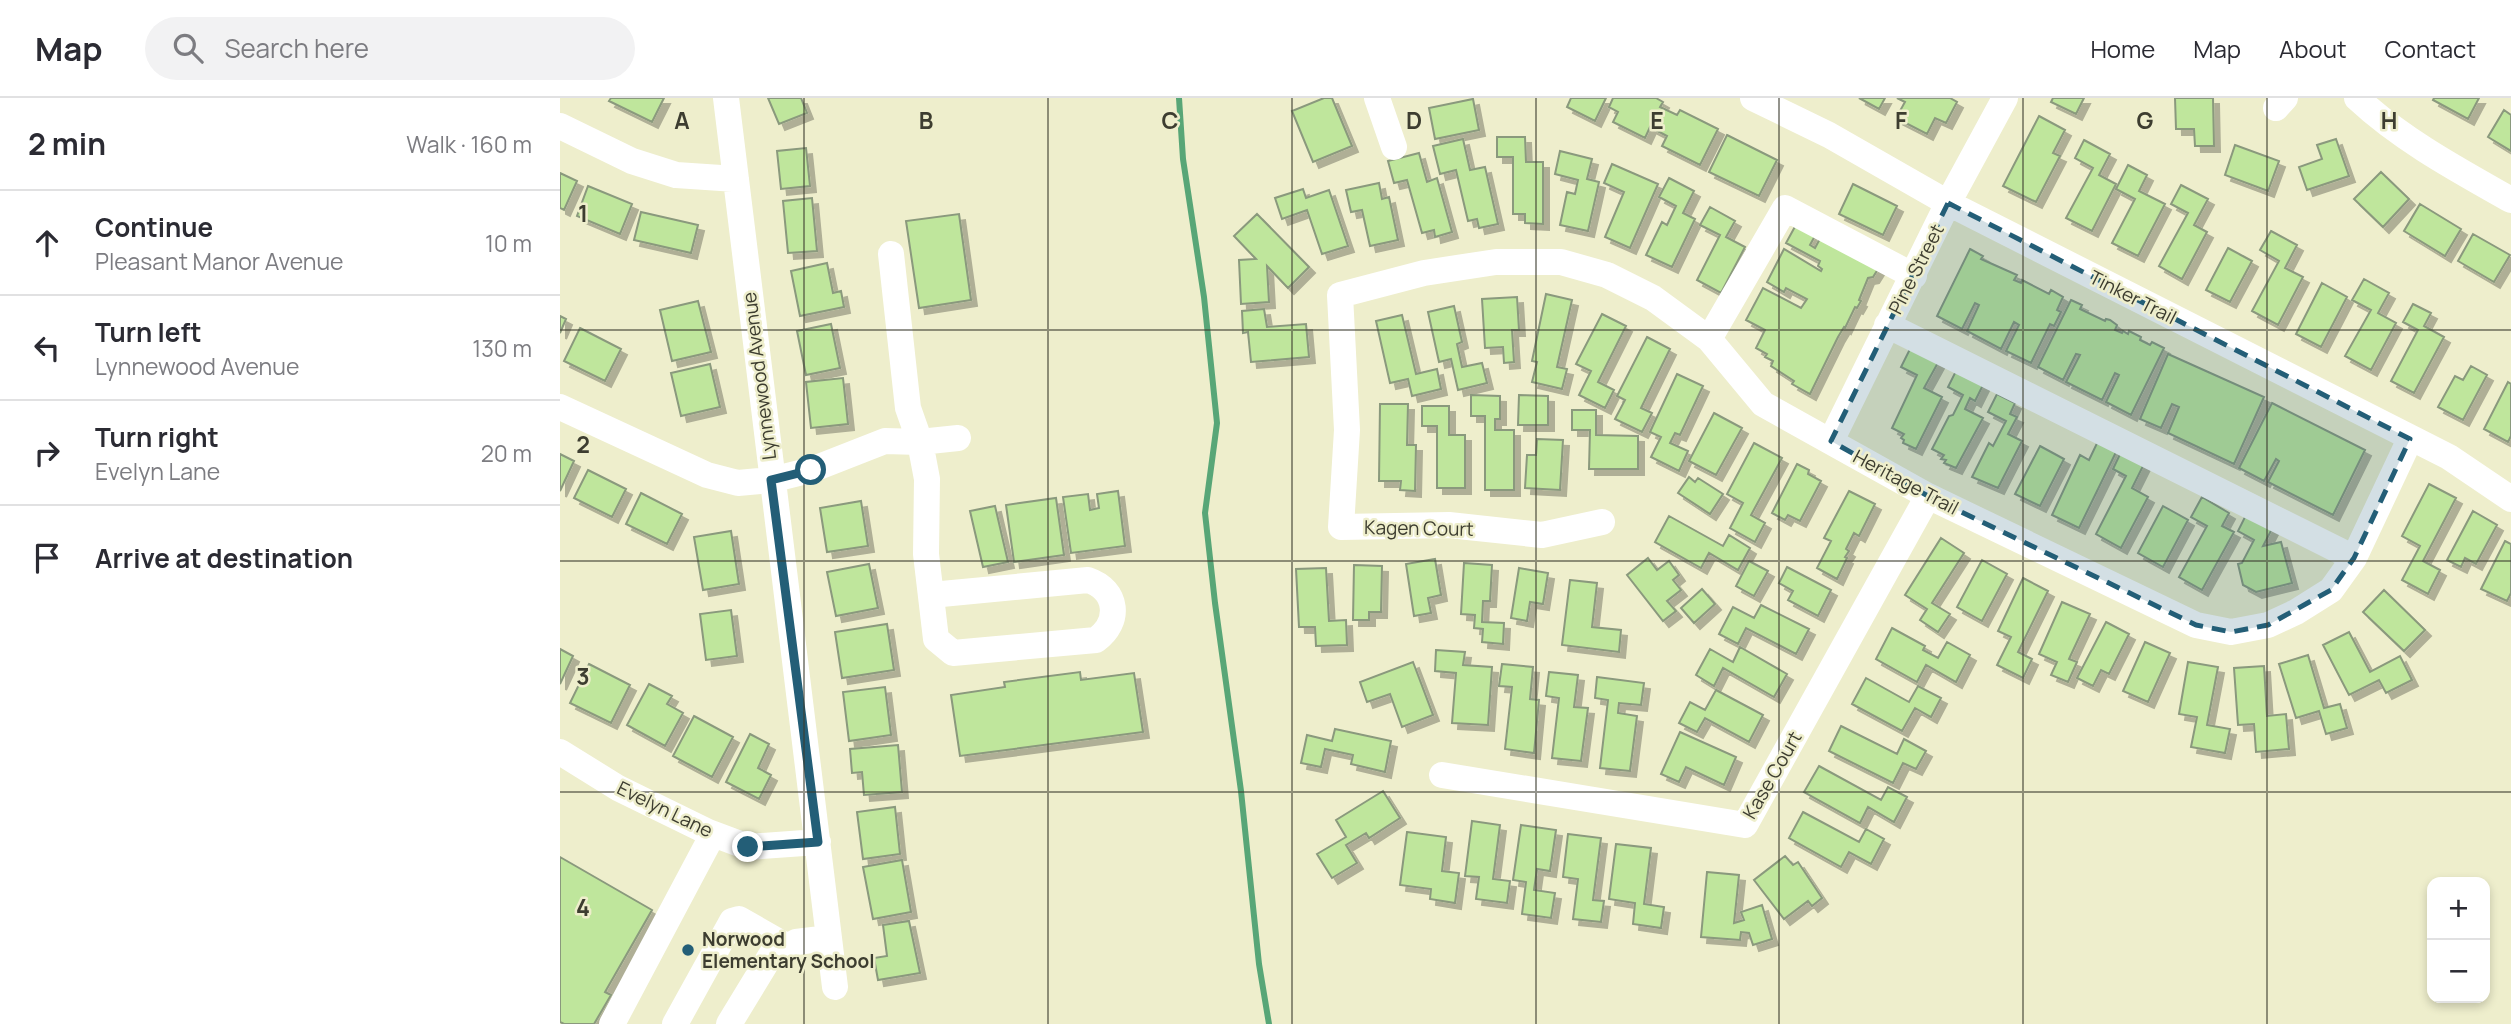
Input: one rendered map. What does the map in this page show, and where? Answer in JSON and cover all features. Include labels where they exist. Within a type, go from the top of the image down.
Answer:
[{"type":"street","name":"Lynnewood Avenue","points":[[726,98],[835,987]]},
{"type":"street","points":[[1377,98],[1394,147]]},
{"type":"street","name":"Tinker Trail","points":[[1753,98],[1829,135],[1948,203],[2449,457],[2511,499]]},
{"type":"street","name":"Pine Street","points":[[1831,441],[1948,203],[2005,98]]},
{"type":"street","points":[[2357,98],[2379,119],[2511,200]]},
{"type":"street","points":[[560,125],[632,161],[676,175],[736,179]]},
{"type":"street","points":[[1709,339],[1784,208],[1914,276]]},
{"type":"street","points":[[891,254],[908,408],[920,442],[927,479],[926,554],[936,639],[953,653],[1096,640],[1107,632],[1113,617],[1110,597],[1098,583],[1088,580],[931,595]]},
{"type":"street","name":"Heritage Trail","points":[[1340,295],[1424,272],[1496,262],[1561,261],[1606,275],[1653,298],[1709,339],[1763,404],[1928,496],[2196,625],[2231,632],[2267,625],[2296,612],[2331,590],[2354,558],[2410,439]]},
{"type":"street","name":"Kagen Court","points":[[1340,295],[1346,430],[1341,527],[1450,525],[1542,535],[1602,522]]},
{"type":"street","points":[[1887,325],[2354,558]]},
{"type":"street","points":[[560,407],[707,475],[738,483],[771,480],[811,470],[885,441],[920,442],[958,438]]},
{"type":"street","name":"Kase Court","points":[[1442,775],[1745,825],[1928,496]]},
{"type":"street","name":"Evelyn Lane","points":[[560,752],[618,788],[713,834],[748,847],[818,842]]},
{"type":"street","points":[[612,1024],[713,834]]},
{"type":"street","points":[[676,1024],[732,921],[738,919],[788,947]]},
{"type":"street","points":[[729,1024],[771,955],[796,942],[829,938]]},
{"type":"highlighted area","points":[[1948,203],[2410,439],[2354,558],[2331,590],[2268,625],[2231,632],[2196,625],[1928,496],[1831,441]]},
{"type":"building","points":[[611,98],[664,98],[652,122],[609,101]]},
{"type":"building","points":[[768,98],[801,98],[807,113],[779,124]]},
{"type":"building","points":[[1324,98],[1332,98],[1352,146],[1313,162],[1292,111]]},
{"type":"building","points":[[1571,98],[1606,98],[1595,121],[1567,107]]},
{"type":"building","points":[[1613,98],[1656,98],[1663,102],[1660,107],[1677,115],[1680,110],[1718,129],[1700,165],[1662,146],[1667,136],[1650,127],[1645,138],[1613,122],[1618,112],[1609,107]]},
{"type":"building","points":[[1859,98],[1885,98],[1879,109]]},
{"type":"building","points":[[1897,98],[1950,98],[1957,102],[1946,123],[1935,118],[1927,134],[1896,118],[1905,102]]},
{"type":"building","points":[[2053,98],[2084,98],[2076,114],[2051,102]]},
{"type":"building","points":[[2175,98],[2213,98],[2214,146],[2195,146],[2194,129],[2176,129]]},
{"type":"building","points":[[2479,98],[2468,119],[2433,100]]},
{"type":"building","points":[[1473,99],[1479,130],[1435,139],[1429,108]]},
{"type":"building","points":[[2504,110],[2511,115],[2511,151],[2488,137]]},
{"type":"building","points":[[2039,116],[2065,130],[2053,153],[2060,156],[2036,202],[2003,186]]},
{"type":"building","points":[[1727,135],[1777,160],[1759,196],[1709,172]]},
{"type":"building","points":[[1497,137],[1525,137],[1526,162],[1543,162],[1543,224],[1525,223],[1525,214],[1513,214],[1513,157],[1497,157]]},
{"type":"building","points":[[1463,139],[1470,170],[1485,167],[1498,224],[1479,228],[1477,219],[1468,221],[1456,170],[1440,174],[1433,146]]},
{"type":"building","points":[[2336,139],[2349,176],[2307,190],[2299,167],[2322,159],[2317,145]]},
{"type":"building","points":[[2084,140],[2110,154],[2099,175],[2116,184],[2092,231],[2066,218],[2093,168],[2075,158]]},
{"type":"building","points":[[2235,145],[2279,161],[2268,191],[2225,175]]},
{"type":"building","points":[[806,148],[810,186],[781,189],[777,151]]},
{"type":"building","points":[[1560,151],[1592,159],[1587,179],[1599,182],[1588,231],[1560,225],[1567,192],[1575,194],[1578,180],[1555,174]]},
{"type":"building","points":[[1419,153],[1427,182],[1437,178],[1452,232],[1435,237],[1434,230],[1422,233],[1407,180],[1394,183],[1388,161]]},
{"type":"building","points":[[1612,164],[1658,184],[1630,248],[1605,237],[1624,192],[1604,183]]},
{"type":"building","points":[[2128,165],[2147,175],[2139,191],[2165,204],[2138,256],[2112,243],[2135,199],[2116,189]]},
{"type":"building","points":[[2381,172],[2409,199],[2383,227],[2354,199]]},
{"type":"building","points":[[560,173],[577,181],[564,210],[560,208]]},
{"type":"building","points":[[1669,178],[1694,191],[1683,213],[1695,219],[1672,267],[1646,255],[1662,222],[1667,225],[1676,206],[1659,197]]},
{"type":"building","points":[[1379,183],[1382,199],[1389,197],[1398,240],[1370,246],[1362,210],[1351,212],[1346,190]]},
{"type":"building","points":[[1853,184],[1897,206],[1883,235],[1839,214]]},
{"type":"building","points":[[2181,185],[2208,199],[2194,225],[2207,232],[2182,279],[2159,266],[2188,213],[2171,204]]},
{"type":"building","points":[[588,186],[632,204],[620,234],[577,216]]},
{"type":"building","points":[[1303,189],[1306,198],[1329,190],[1348,246],[1322,254],[1307,210],[1282,219],[1275,198]]},
{"type":"building","points":[[812,198],[817,251],[788,253],[783,201]]},
{"type":"building","points":[[2420,204],[2461,229],[2445,256],[2404,231]]},
{"type":"building","points":[[1710,207],[1735,221],[1726,237],[1745,247],[1721,293],[1697,280],[1720,235],[1700,225]]},
{"type":"building","points":[[641,212],[698,225],[691,253],[634,240]]},
{"type":"building","points":[[959,214],[971,300],[919,308],[906,221]]},
{"type":"building","points":[[1257,214],[1309,267],[1288,288],[1267,266],[1269,302],[1241,304],[1239,260],[1256,259],[1234,236]]},
{"type":"building","points":[[1797,223],[1816,234],[1810,245],[1815,248],[1822,235],[1878,269],[1873,277],[1868,278],[1859,300],[1861,301],[1838,337],[1810,394],[1792,384],[1794,381],[1771,366],[1773,361],[1756,348],[1765,330],[1746,320],[1763,288],[1801,308],[1807,299],[1786,288],[1784,292],[1767,282],[1784,249],[1821,271],[1818,266],[1820,261],[1786,243]]},
{"type":"building","points":[[2271,231],[2297,245],[2285,268],[2303,277],[2278,325],[2252,311],[2279,261],[2260,250]]},
{"type":"building","points":[[2473,234],[2510,255],[2494,282],[2458,261]]},
{"type":"building","points":[[2228,248],[2252,261],[2230,302],[2206,290]]},
{"type":"building","points":[[1970,249],[1983,256],[1981,259],[2017,275],[2014,280],[2021,283],[2022,280],[2049,294],[2051,290],[2063,297],[2057,310],[2061,312],[2054,326],[2050,324],[2031,363],[2006,351],[2019,325],[2014,322],[2001,349],[1967,331],[1979,305],[1975,303],[1962,329],[1937,316]]},
{"type":"building","points":[[827,263],[833,293],[841,291],[844,307],[800,316],[791,271]]},
{"type":"building","points":[[2364,279],[2389,293],[2378,313],[2396,323],[2371,370],[2345,356],[2371,310],[2352,300]]},
{"type":"building","points":[[2322,283],[2347,297],[2321,347],[2296,334]]},
{"type":"building","points":[[1546,294],[1572,300],[1557,367],[1567,369],[1562,389],[1532,382],[1537,362],[1532,361]]},
{"type":"building","points":[[1517,297],[1519,330],[1512,330],[1514,362],[1504,363],[1503,347],[1485,348],[1482,299]]},
{"type":"building","points":[[2071,300],[2082,305],[2080,309],[2105,321],[2110,320],[2117,325],[2115,330],[2128,334],[2129,331],[2150,345],[2152,342],[2164,348],[2131,415],[2106,402],[2119,375],[2115,373],[2102,400],[2066,382],[2080,355],[2076,354],[2063,380],[2038,367]]},
{"type":"building","points":[[698,301],[711,352],[672,361],[660,310]]},
{"type":"building","points":[[2413,304],[2431,313],[2424,326],[2444,337],[2414,393],[2391,381],[2418,330],[2403,322]]},
{"type":"building","points":[[1454,306],[1462,342],[1457,344],[1462,367],[1482,363],[1487,383],[1458,390],[1451,359],[1439,362],[1428,312]]},
{"type":"building","points":[[1264,309],[1267,327],[1306,324],[1309,357],[1251,362],[1248,332],[1243,333],[1242,311]]},
{"type":"building","points":[[1602,314],[1626,326],[1598,382],[1614,390],[1605,408],[1579,395],[1591,371],[1576,364]]},
{"type":"building","points":[[1402,315],[1416,374],[1437,369],[1441,389],[1412,396],[1408,379],[1390,383],[1376,321]]},
{"type":"building","points":[[560,316],[566,319],[560,333]]},
{"type":"building","points":[[831,324],[840,368],[806,375],[797,331]]},
{"type":"building","points":[[580,328],[621,349],[605,381],[564,361]]},
{"type":"building","points":[[1647,337],[1670,349],[1641,408],[1652,413],[1642,432],[1615,419],[1625,400],[1617,396]]},
{"type":"building","points":[[1912,345],[1940,359],[1924,388],[1942,397],[1916,449],[1903,443],[1901,438],[1904,434],[1892,428],[1917,375],[1901,367]]},
{"type":"building","points":[[2168,354],[2264,397],[2234,464],[2168,433],[2179,407],[2172,404],[2161,428],[2140,419]]},
{"type":"building","points":[[710,364],[720,407],[681,416],[671,373]]},
{"type":"building","points":[[2471,366],[2487,375],[2463,420],[2438,407],[2455,376],[2463,380]]},
{"type":"building","points":[[1958,367],[1985,381],[1975,401],[1970,398],[1965,409],[1983,418],[1956,468],[1944,463],[1946,460],[1941,459],[1944,455],[1932,449],[1963,395],[1948,387]]},
{"type":"building","points":[[1677,374],[1703,386],[1680,435],[1675,433],[1670,443],[1688,451],[1679,471],[1651,457],[1661,437],[1650,432]]},
{"type":"building","points":[[843,378],[848,424],[811,428],[806,382]]},
{"type":"building","points":[[2508,382],[2511,384],[2511,436],[2508,442],[2484,429]]},
{"type":"building","points":[[1997,394],[2015,403],[2010,414],[2017,417],[2008,434],[2022,441],[1998,488],[1972,477],[1989,443],[1993,446],[2006,421],[1988,412]]},
{"type":"building","points":[[1471,395],[1500,396],[1500,419],[1495,419],[1495,430],[1514,430],[1514,490],[1485,490],[1485,416],[1471,416]]},
{"type":"building","points":[[1519,395],[1548,396],[1548,425],[1518,425]]},
{"type":"building","points":[[2272,403],[2365,450],[2333,515],[2268,482],[2279,461],[2276,459],[2264,481],[2239,468]]},
{"type":"building","points":[[1380,404],[1408,404],[1407,445],[1416,445],[1415,491],[1400,490],[1401,481],[1379,481]]},
{"type":"building","points":[[1422,406],[1449,406],[1449,435],[1465,435],[1465,488],[1437,488],[1437,426],[1422,426]]},
{"type":"building","points":[[1572,410],[1596,410],[1596,435],[1638,436],[1638,469],[1589,469],[1590,430],[1572,430]]},
{"type":"building","points":[[1714,413],[1742,428],[1716,475],[1689,461]]},
{"type":"building","points":[[1537,439],[1563,440],[1560,490],[1525,488],[1527,455],[1536,455]]},
{"type":"building","points":[[2099,439],[2118,448],[2079,528],[2052,515],[2080,455],[2089,460]]},
{"type":"building","points":[[1754,443],[1782,458],[1751,515],[1765,523],[1755,542],[1730,528],[1743,503],[1727,494]]},
{"type":"building","points":[[2040,446],[2064,459],[2040,506],[2015,494]]},
{"type":"building","points":[[2122,450],[2145,462],[2132,488],[2148,497],[2121,548],[2096,534],[2126,476],[2113,469]]},
{"type":"building","points":[[560,454],[574,461],[560,491]]},
{"type":"building","points":[[1797,464],[1821,481],[1800,521],[1788,515],[1785,520],[1772,513]]},
{"type":"building","points":[[588,470],[626,489],[612,517],[574,498]]},
{"type":"building","points":[[1689,477],[1695,482],[1698,478],[1723,494],[1710,514],[1678,493]]},
{"type":"building","points":[[2429,484],[2456,498],[2423,561],[2440,570],[2428,594],[2402,580],[2420,546],[2402,536]]},
{"type":"building","points":[[1118,491],[1125,546],[1071,553],[1063,497],[1088,494],[1090,510],[1099,508],[1097,494]]},
{"type":"building","points":[[1849,491],[1875,504],[1859,536],[1854,533],[1846,549],[1849,551],[1845,557],[1847,558],[1837,579],[1817,568],[1831,541],[1824,538]]},
{"type":"building","points":[[641,493],[682,514],[667,544],[626,524]]},
{"type":"building","points":[[2202,497],[2229,513],[2222,526],[2234,532],[2202,590],[2179,577],[2207,526],[2191,517]]},
{"type":"building","points":[[1056,498],[1064,555],[1014,562],[1006,505]]},
{"type":"building","points":[[861,501],[868,546],[827,552],[820,508]]},
{"type":"building","points":[[995,506],[1008,562],[983,567],[970,511]]},
{"type":"building","points":[[2163,506],[2188,520],[2163,567],[2138,553]]},
{"type":"building","points":[[2248,511],[2274,525],[2263,546],[2281,542],[2292,583],[2256,592],[2243,585],[2238,564],[2242,563],[2254,540],[2238,531]]},
{"type":"building","points":[[2473,511],[2497,525],[2476,564],[2465,558],[2461,567],[2447,560]]},
{"type":"building","points":[[1669,516],[1723,546],[1729,535],[1750,548],[1738,570],[1709,553],[1701,568],[1655,542]]},
{"type":"building","points":[[731,531],[739,584],[703,590],[694,537]]},
{"type":"building","points":[[1941,538],[1964,553],[1932,603],[1950,614],[1938,632],[1920,620],[1927,609],[1905,595]]},
{"type":"building","points":[[2505,541],[2511,544],[2511,593],[2507,601],[2481,589]]},
{"type":"building","points":[[1648,558],[1657,570],[1669,561],[1679,575],[1673,580],[1681,590],[1667,601],[1676,611],[1663,621],[1627,575]]},
{"type":"building","points":[[1435,559],[1441,595],[1428,598],[1431,613],[1414,616],[1406,564]]},
{"type":"building","points":[[1982,560],[2007,574],[1982,621],[1957,607]]},
{"type":"building","points":[[1749,561],[1768,571],[1754,596],[1736,586]]},
{"type":"building","points":[[1464,563],[1492,565],[1490,601],[1483,601],[1482,622],[1504,623],[1503,644],[1482,642],[1483,629],[1474,628],[1475,615],[1461,614]]},
{"type":"building","points":[[869,564],[878,608],[836,616],[827,572]]},
{"type":"building","points":[[1354,565],[1382,566],[1381,612],[1369,612],[1369,620],[1353,620]]},
{"type":"building","points":[[1787,567],[1831,590],[1818,616],[1788,600],[1793,591],[1779,583]]},
{"type":"building","points":[[1326,568],[1329,621],[1346,620],[1347,645],[1316,646],[1315,627],[1299,627],[1296,569]]},
{"type":"building","points":[[1519,568],[1548,573],[1543,604],[1530,602],[1527,621],[1511,618]]},
{"type":"building","points":[[2023,578],[2048,591],[2018,652],[2032,659],[2023,678],[1997,665],[2011,637],[1998,631]]},
{"type":"building","points":[[1570,580],[1597,583],[1592,627],[1621,630],[1619,652],[1562,645]]},
{"type":"building","points":[[1702,589],[1715,604],[1694,623],[1681,608]]},
{"type":"building","points":[[2384,590],[2425,630],[2404,651],[2363,612]]},
{"type":"building","points":[[2062,602],[2090,614],[2069,659],[2077,662],[2068,682],[2051,675],[2057,662],[2039,654]]},
{"type":"building","points":[[1761,605],[1809,629],[1796,654],[1746,628],[1738,644],[1719,634],[1733,607],[1754,618]]},
{"type":"building","points":[[731,610],[737,656],[706,660],[700,614]]},
{"type":"building","points":[[2106,622],[2129,634],[2109,674],[2101,670],[2093,686],[2077,678]]},
{"type":"building","points":[[887,624],[894,670],[842,678],[835,632]]},
{"type":"building","points":[[1892,628],[1925,646],[1923,650],[1938,658],[1947,642],[1970,655],[1956,682],[1926,665],[1917,682],[1876,659]]},
{"type":"building","points":[[2349,632],[2370,672],[2400,656],[2412,680],[2386,693],[2379,680],[2349,695],[2323,645]]},
{"type":"building","points":[[2145,642],[2170,653],[2148,702],[2123,691]]},
{"type":"building","points":[[1740,647],[1787,674],[1774,697],[1723,668],[1714,686],[1696,675],[1710,649],[1733,662]]},
{"type":"building","points":[[560,649],[573,656],[560,684]]},
{"type":"building","points":[[1436,650],[1465,652],[1463,665],[1492,667],[1488,725],[1452,723],[1456,673],[1435,671]]},
{"type":"building","points":[[2308,655],[2324,708],[2340,704],[2347,728],[2326,734],[2319,711],[2296,718],[2279,664]]},
{"type":"building","points":[[1413,662],[1433,715],[1402,727],[1390,694],[1367,702],[1360,682]]},
{"type":"building","points":[[2188,662],[2218,667],[2207,725],[2230,729],[2225,753],[2191,747],[2197,717],[2179,714]]},
{"type":"building","points":[[589,664],[630,685],[611,723],[570,703]]},
{"type":"building","points":[[1502,664],[1533,667],[1530,699],[1539,700],[1534,753],[1505,749],[1512,687],[1499,686]]},
{"type":"building","points":[[2264,666],[2267,716],[2286,714],[2289,749],[2256,752],[2254,724],[2238,725],[2234,668]]},
{"type":"building","points":[[1080,672],[1081,680],[1134,673],[1143,732],[960,756],[951,695],[1005,687],[1004,682]]},
{"type":"building","points":[[1549,672],[1578,675],[1574,707],[1588,708],[1581,761],[1552,758],[1559,698],[1546,696]]},
{"type":"building","points":[[1597,677],[1644,683],[1641,705],[1619,703],[1618,713],[1637,716],[1630,771],[1600,768],[1608,700],[1595,698]]},
{"type":"building","points":[[1866,678],[1909,702],[1918,686],[1941,698],[1931,717],[1915,708],[1902,731],[1852,704]]},
{"type":"building","points":[[649,684],[672,696],[667,704],[683,713],[665,746],[627,725]]},
{"type":"building","points":[[885,687],[891,735],[849,741],[843,692]]},
{"type":"building","points":[[1716,690],[1763,715],[1749,742],[1705,718],[1697,732],[1679,723],[1690,702],[1705,710]]},
{"type":"building","points":[[694,716],[733,737],[712,777],[673,756]]},
{"type":"building","points":[[1841,726],[1897,754],[1904,739],[1926,751],[1916,769],[1903,763],[1893,783],[1829,751]]},
{"type":"building","points":[[1335,729],[1391,741],[1385,772],[1351,764],[1353,755],[1325,749],[1321,767],[1301,763],[1307,735],[1332,741]]},
{"type":"building","points":[[1680,732],[1736,757],[1724,785],[1686,767],[1679,782],[1661,774]]},
{"type":"building","points":[[750,734],[769,744],[758,768],[771,775],[759,799],[726,782]]},
{"type":"building","points":[[898,745],[902,792],[864,795],[862,772],[852,773],[850,749]]},
{"type":"building","points":[[1819,766],[1881,800],[1888,787],[1907,797],[1894,822],[1868,807],[1860,823],[1804,792]]},
{"type":"building","points":[[1383,791],[1400,818],[1369,838],[1366,833],[1346,845],[1357,863],[1332,878],[1317,854],[1346,837],[1336,820]]},
{"type":"building","points":[[895,807],[900,854],[863,859],[857,812]]},
{"type":"building","points":[[1803,812],[1859,842],[1866,829],[1884,839],[1871,864],[1849,852],[1841,867],[1789,838]]},
{"type":"building","points":[[1472,821],[1500,825],[1493,879],[1510,881],[1507,903],[1476,899],[1479,877],[1465,876]]},
{"type":"building","points":[[1521,825],[1556,830],[1550,871],[1537,869],[1534,890],[1555,893],[1551,918],[1522,914],[1526,882],[1513,880]]},
{"type":"building","points":[[1407,832],[1446,837],[1442,871],[1459,873],[1455,903],[1430,899],[1431,889],[1400,885]]},
{"type":"building","points":[[1568,834],[1601,838],[1593,900],[1604,901],[1601,922],[1573,919],[1578,879],[1563,877]]},
{"type":"building","points":[[1616,844],[1651,848],[1644,904],[1664,907],[1661,928],[1633,924],[1635,903],[1609,899]]},
{"type":"building","points":[[1785,856],[1793,865],[1798,862],[1822,898],[1812,906],[1808,901],[1784,919],[1754,880]]},
{"type":"building","points":[[560,857],[652,910],[605,992],[611,995],[594,1024],[560,1022]]},
{"type":"building","points":[[902,860],[911,912],[873,919],[863,867]]},
{"type":"building","points":[[1707,872],[1739,875],[1734,923],[1744,920],[1741,912],[1762,905],[1772,939],[1753,945],[1749,933],[1741,932],[1740,940],[1701,937]]},
{"type":"building","points":[[909,921],[920,973],[878,980],[874,958],[887,956],[883,925]]},
{"type":"waterway","points":[[1179,98],[1183,159],[1204,297],[1217,423],[1205,513],[1241,791],[1259,964],[1269,1024]]},
{"type":"place","name":"Norwood Elementary School","points":[[688,950]]},
{"type":"route","points":[[748,847],[818,842],[771,480],[811,470]]}]
